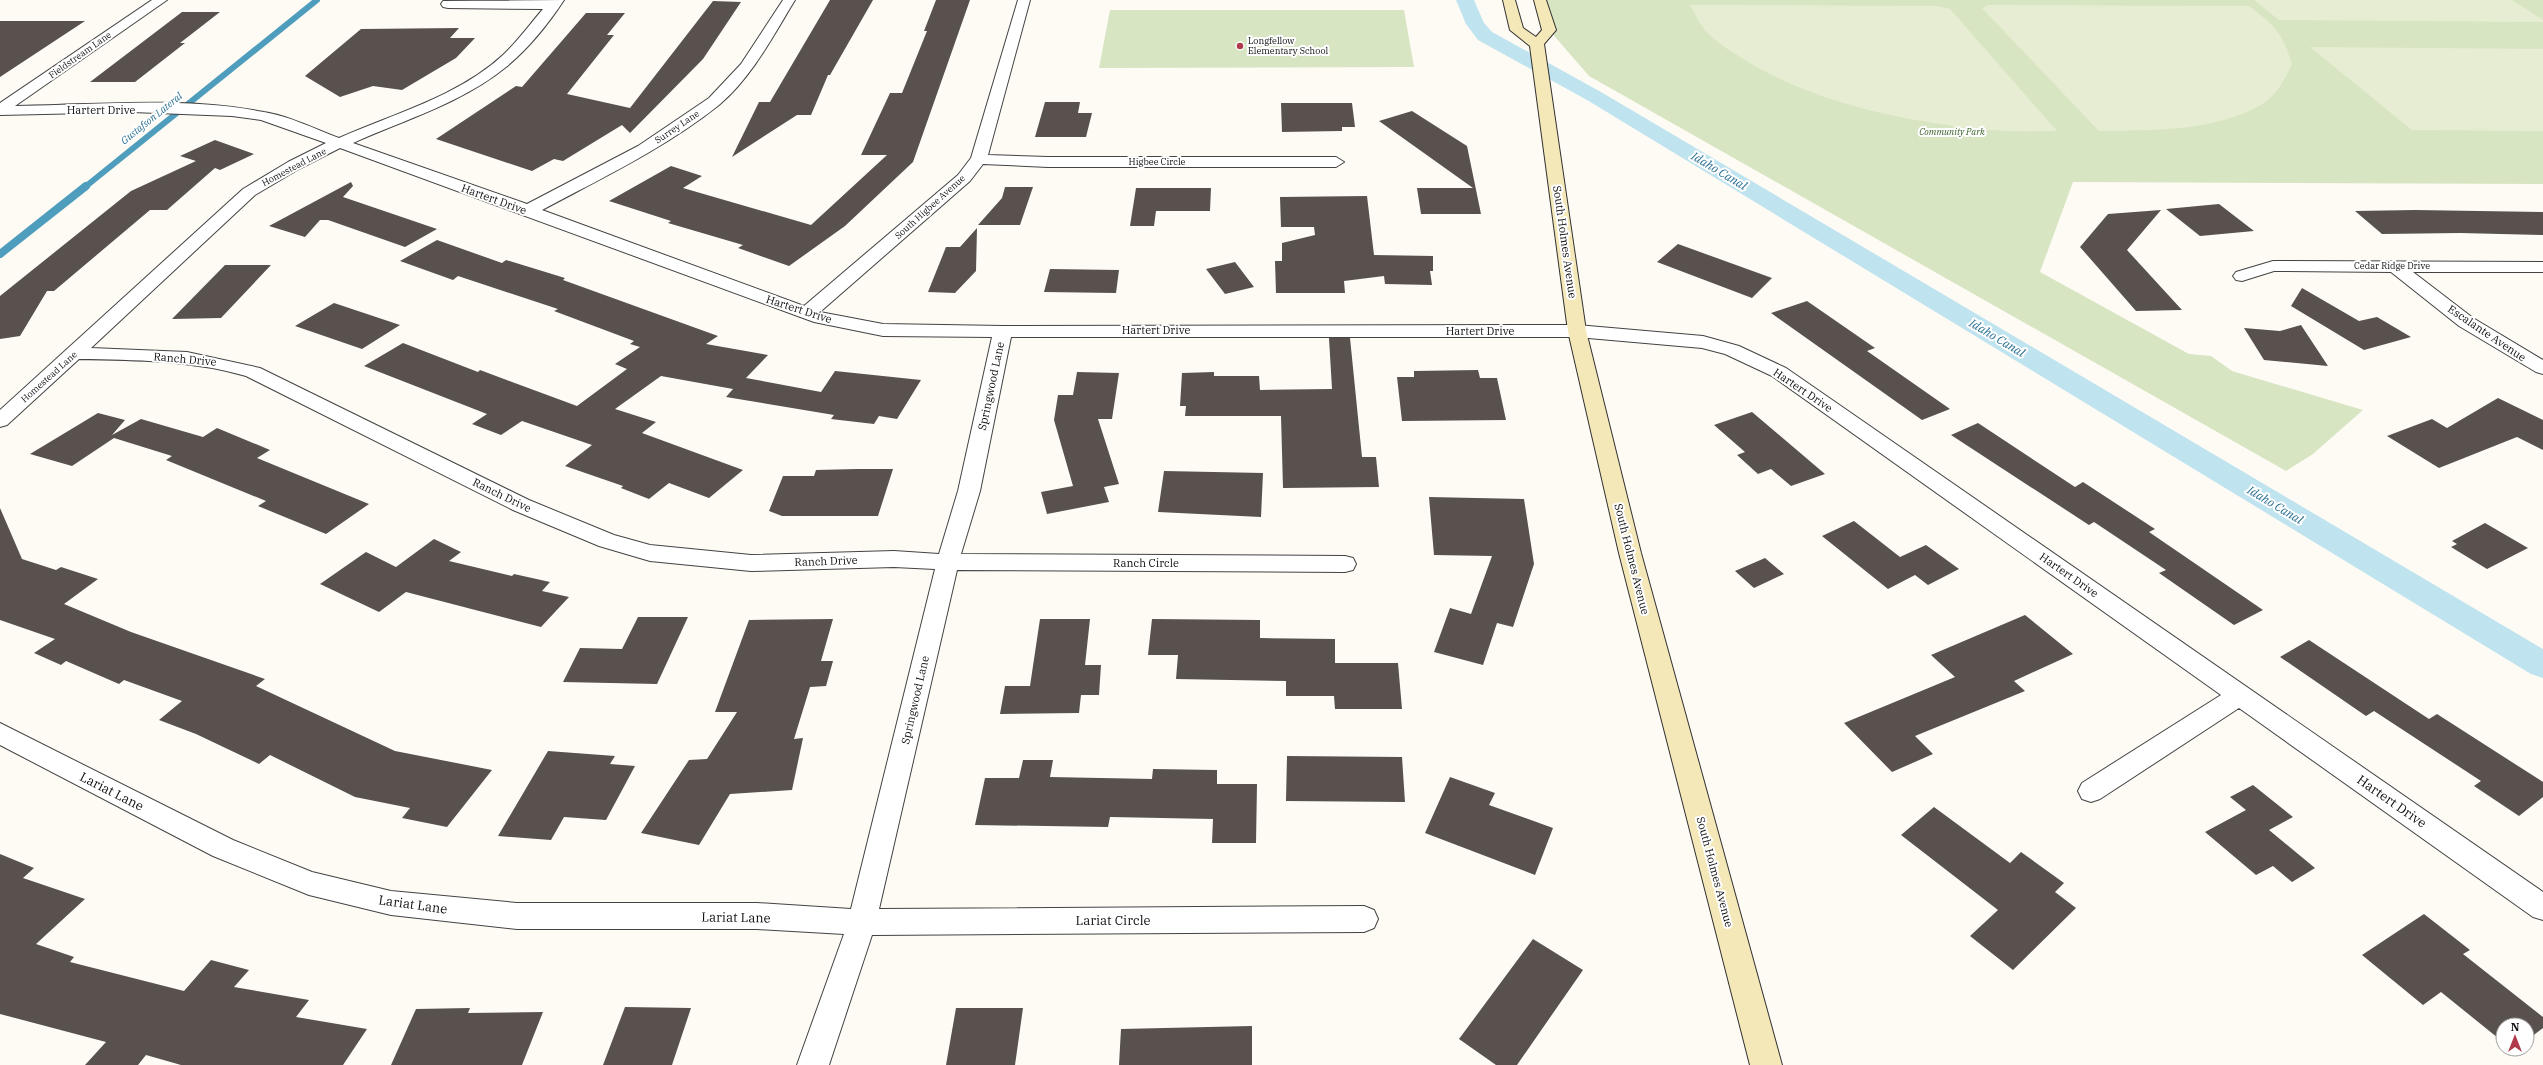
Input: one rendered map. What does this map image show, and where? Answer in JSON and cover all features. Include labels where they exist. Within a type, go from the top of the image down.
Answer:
[{"type":"main road","points":[[1509,0],[1517,30],[1537,44],[1549,30],[1540,0]]},
{"type":"main road","name":"South Holmes Avenue","points":[[1537,44],[1577,331],[1630,553],[1766,1065]]},
{"type":"street","name":"Fieldstream Lane","points":[[0,111],[161,0]]},
{"type":"street","name":"Surrey Lane","points":[[527,211],[643,149],[714,101],[746,67],[789,0]]},
{"type":"street","name":"South Higbee Avenue","points":[[807,312],[820,304],[958,183],[979,159],[1024,0]]},
{"type":"street","points":[[448,4],[556,2]]},
{"type":"street","name":"Homestead Lane","points":[[0,421],[76,353],[249,192],[276,174],[338,143],[454,93],[476,81],[501,64],[556,2]]},
{"type":"street","name":"Hartert Drive","points":[[0,111],[195,110],[238,112],[264,116],[732,287],[807,312],[820,318],[883,330],[1002,332],[1577,331],[1703,342],[1732,350],[1779,372],[2543,908]]},
{"type":"street","name":"Higbee Circle","points":[[979,159],[1048,162],[1336,162]]},
{"type":"street","name":"Cedar Ridge Drive","points":[[2242,276],[2273,266],[2543,267]]},
{"type":"street","name":"Escalante Avenue","points":[[2395,266],[2466,322],[2543,368]]},
{"type":"street","name":"Springwood Lane","points":[[813,1065],[862,922],[948,562],[969,491],[1002,332]]},
{"type":"street","name":"Ranch Drive","points":[[76,353],[198,358],[227,363],[254,372],[521,506],[607,541],[650,553],[751,563],[894,559],[948,562]]},
{"type":"street","name":"Ranch Circle","points":[[948,562],[1345,564]]},
{"type":"street","points":[[2092,791],[2240,695]]},
{"type":"street","name":"Lariat Lane","points":[[0,733],[223,848],[309,883],[390,903],[517,916],[757,916],[862,922]]},
{"type":"street","name":"Lariat Circle","points":[[862,922],[1364,919]]},
{"type":"green space","name":"Community Park","points":[[1543,0],[2543,0],[2543,184],[2073,182],[2040,272],[2189,354],[2211,356],[2232,371],[2363,410],[2313,454],[2286,471],[1589,76],[1549,30]]},
{"type":"green space","points":[[2254,0],[2512,0],[2543,20],[2543,22],[2279,20]]},
{"type":"green space","points":[[1690,5],[1938,6],[1950,9],[2057,131],[1998,131],[1948,125],[1885,114],[1823,96],[1793,85],[1764,71],[1737,55],[1704,29]]},
{"type":"green space","points":[[1988,5],[2249,6],[2276,30],[2285,44],[2292,64],[2283,82],[2271,97],[2261,105],[2242,114],[2203,125],[2182,128],[2099,131],[1982,8]]},
{"type":"green space","points":[[1110,10],[1404,10],[1414,67],[1099,68]]},
{"type":"green space","points":[[2310,47],[2543,49],[2543,131],[2412,130]]},
{"type":"building","points":[[830,0],[873,0],[830,75],[828,75],[811,115],[797,115],[732,157],[759,102],[770,102]]},
{"type":"building","points":[[936,0],[970,0],[913,162],[845,226],[789,266],[738,248],[743,245],[668,223],[671,221],[609,201],[671,166],[702,176],[683,188],[811,225],[887,155],[861,155],[890,93],[902,93],[927,31],[924,31]]},
{"type":"building","points":[[713,1],[741,2],[703,59],[630,133],[622,125],[563,161],[554,159],[532,171],[436,139],[516,86],[522,87],[586,13],[625,13],[607,35],[614,35],[567,94],[630,108]]},
{"type":"building","points":[[182,12],[220,12],[180,43],[185,43],[135,82],[90,82]]},
{"type":"building","points":[[0,21],[85,21],[0,77]]},
{"type":"building","points":[[459,28],[450,38],[475,38],[456,58],[402,90],[373,86],[340,97],[305,76],[361,29]]},
{"type":"building","points":[[1045,102],[1080,102],[1078,113],[1092,113],[1086,137],[1035,137]]},
{"type":"building","points":[[1281,103],[1352,103],[1355,127],[1342,127],[1342,131],[1282,132]]},
{"type":"building","points":[[1412,111],[1467,146],[1481,214],[1421,214],[1417,188],[1473,188],[1379,121]]},
{"type":"building","points":[[215,140],[254,154],[220,170],[215,168],[167,210],[150,210],[54,291],[47,291],[20,336],[0,339],[0,296],[131,191],[196,161],[180,156]]},
{"type":"building","points":[[351,182],[353,186],[343,197],[437,229],[405,247],[328,220],[320,220],[305,237],[269,226]]},
{"type":"building","points":[[1005,187],[1033,187],[1020,225],[978,225],[1002,198]]},
{"type":"building","points":[[1136,188],[1211,188],[1210,211],[1156,211],[1154,226],[1130,226]]},
{"type":"building","points":[[1367,196],[1374,255],[1433,256],[1433,271],[1430,271],[1432,285],[1385,284],[1384,276],[1344,281],[1345,293],[1276,293],[1275,261],[1282,261],[1282,243],[1315,235],[1314,227],[1281,227],[1280,197]]},
{"type":"building","points":[[2219,204],[2254,231],[2200,236],[2166,209]]},
{"type":"building","points":[[2161,210],[2127,250],[2182,310],[2136,311],[2080,247],[2108,214]]},
{"type":"building","points":[[2415,210],[2543,212],[2543,235],[2460,233],[2382,234],[2355,211]]},
{"type":"building","points":[[977,228],[976,271],[955,293],[928,292],[946,247],[960,247]]},
{"type":"building","points":[[437,240],[502,263],[506,260],[565,278],[563,280],[718,336],[706,344],[768,355],[746,378],[821,392],[835,371],[921,380],[897,419],[879,416],[874,424],[831,419],[834,415],[726,397],[733,389],[661,376],[615,409],[656,422],[642,433],[743,470],[709,498],[669,483],[649,499],[621,488],[623,486],[565,466],[592,445],[522,421],[501,435],[472,424],[487,414],[364,366],[403,343],[478,372],[480,370],[577,406],[627,369],[615,364],[640,347],[630,344],[634,341],[554,311],[558,309],[458,276],[453,280],[400,261]]},
{"type":"building","points":[[1678,244],[1772,278],[1752,298],[1657,262]]},
{"type":"building","points":[[1235,262],[1254,287],[1225,294],[1206,269]]},
{"type":"building","points":[[225,265],[271,265],[221,318],[172,319]]},
{"type":"building","points":[[1050,269],[1119,270],[1116,293],[1044,292]]},
{"type":"building","points":[[2302,288],[2359,321],[2377,317],[2411,337],[2364,350],[2291,306]]},
{"type":"building","points":[[1807,301],[1875,348],[1867,351],[1950,409],[1922,420],[1771,313]]},
{"type":"building","points":[[334,303],[400,325],[362,349],[295,326]]},
{"type":"building","points":[[2301,325],[2328,366],[2264,360],[2244,328],[2280,331]]},
{"type":"building","points":[[1329,338],[1350,338],[1362,457],[1376,457],[1379,487],[1283,488],[1281,416],[1185,416],[1186,406],[1180,406],[1182,373],[1214,372],[1214,376],[1259,376],[1260,390],[1332,389]]},
{"type":"building","points":[[1478,370],[1480,378],[1497,378],[1506,420],[1402,421],[1397,377],[1414,377],[1414,371]]},
{"type":"building","points":[[1077,372],[1119,373],[1112,419],[1098,419],[1119,484],[1104,487],[1109,502],[1047,514],[1041,492],[1073,486],[1054,420],[1058,395],[1073,395]]},
{"type":"building","points":[[2498,398],[2543,420],[2543,450],[2517,437],[2439,468],[2387,436],[2432,419],[2447,428]]},
{"type":"building","points":[[1752,412],[1825,474],[1791,486],[1771,469],[1758,474],[1737,455],[1745,452],[1714,425]]},
{"type":"building","points":[[98,413],[125,420],[112,435],[141,419],[203,437],[217,428],[270,450],[257,458],[369,504],[326,534],[258,506],[266,501],[166,460],[172,456],[114,438],[72,466],[30,454]]},
{"type":"building","points":[[1978,423],[2075,487],[2083,482],[2155,529],[2149,532],[2263,610],[2234,625],[2159,573],[2166,570],[2094,522],[2089,525],[1951,435]]},
{"type":"building","points":[[893,469],[878,516],[782,516],[769,511],[783,476],[814,476],[816,470]]},
{"type":"building","points":[[1164,471],[1263,473],[1261,517],[1158,512]]},
{"type":"building","points":[[1429,497],[1524,499],[1534,564],[1513,627],[1497,623],[1483,665],[1434,652],[1450,608],[1471,614],[1492,556],[1434,555]]},
{"type":"building","points":[[0,508],[22,559],[56,570],[61,567],[98,579],[64,604],[131,632],[265,679],[256,686],[395,751],[492,770],[447,827],[402,818],[410,808],[355,797],[270,755],[259,764],[196,734],[159,720],[182,701],[124,680],[119,684],[66,661],[61,665],[34,653],[55,639],[0,620]]},
{"type":"building","points":[[1854,521],[1900,557],[1926,545],[1959,569],[1928,585],[1915,575],[1888,589],[1822,536]]},
{"type":"building","points":[[2485,523],[2528,548],[2487,569],[2451,547],[2457,544],[2452,541]]},
{"type":"building","points":[[434,539],[461,552],[449,561],[512,576],[514,574],[550,582],[542,591],[569,597],[541,627],[406,592],[379,612],[320,584],[366,552],[396,567]]},
{"type":"building","points":[[1765,558],[1784,574],[1754,588],[1735,571]]},
{"type":"building","points":[[2025,615],[2073,654],[2014,681],[2025,691],[1915,736],[1933,754],[1892,772],[1844,723],[1955,677],[1931,655]]},
{"type":"building","points":[[638,617],[688,617],[657,684],[563,682],[580,648],[622,649]]},
{"type":"building","points":[[833,619],[821,661],[833,661],[826,686],[810,687],[794,739],[803,738],[792,790],[730,794],[699,845],[641,833],[689,760],[707,759],[737,712],[715,712],[749,620]]},
{"type":"building","points":[[1040,619],[1090,619],[1085,665],[1101,665],[1099,695],[1081,695],[1079,713],[1000,714],[1005,686],[1030,686]]},
{"type":"building","points":[[1152,619],[1260,620],[1260,638],[1335,639],[1335,663],[1398,663],[1402,709],[1335,709],[1334,696],[1286,696],[1286,681],[1176,679],[1178,655],[1148,655]]},
{"type":"building","points":[[2309,640],[2429,719],[2437,714],[2543,782],[2543,797],[2519,816],[2474,786],[2481,781],[2374,711],[2366,716],[2280,657]]},
{"type":"building","points":[[548,751],[615,756],[610,764],[635,766],[606,820],[564,817],[551,840],[498,836]]},
{"type":"building","points":[[1287,756],[1402,757],[1405,802],[1286,801]]},
{"type":"building","points":[[1023,760],[1053,760],[1050,777],[1152,779],[1153,769],[1217,770],[1217,784],[1257,784],[1256,843],[1212,843],[1213,819],[1110,817],[1108,827],[975,825],[985,778],[1019,778]]},
{"type":"building","points":[[1450,777],[1495,793],[1489,805],[1553,828],[1535,875],[1425,833]]},
{"type":"building","points":[[2253,785],[2293,817],[2269,830],[2315,868],[2292,882],[2273,866],[2256,875],[2205,832],[2246,810],[2230,797]]},
{"type":"building","points":[[1934,807],[2010,863],[2021,852],[2064,883],[2055,892],[2076,908],[2013,970],[1970,936],[1998,910],[1901,835]]},
{"type":"building","points":[[0,854],[34,868],[23,878],[85,899],[36,944],[74,957],[70,962],[184,991],[211,960],[249,970],[234,987],[309,1000],[296,1017],[367,1029],[343,1065],[181,1065],[146,1055],[138,1065],[85,1065],[106,1042],[0,1014]]},
{"type":"building","points":[[2424,914],[2470,950],[2463,954],[2543,1017],[2543,1028],[2535,1034],[2535,1017],[2495,1017],[2495,1036],[2441,992],[2423,1005],[2362,955]]},
{"type":"building","points":[[1533,939],[1583,970],[1517,1065],[1496,1065],[1459,1039]]},
{"type":"building","points":[[625,1007],[691,1008],[672,1065],[603,1065]]},
{"type":"building","points":[[470,1008],[468,1013],[543,1012],[522,1065],[391,1065],[416,1009]]},
{"type":"building","points":[[956,1008],[1023,1008],[1015,1065],[946,1065]]},
{"type":"building","points":[[1252,1026],[1252,1065],[1119,1065],[1121,1029]]},
{"type":"waterway","name":"Gustafson Lateral","points":[[85,187],[317,0]]},
{"type":"waterway","name":"Idaho Canal","points":[[1465,0],[1475,24],[1485,36],[1594,96],[2543,665]]},
{"type":"waterway","name":"Gustafson Lateral","points":[[0,254],[86,186]]},
{"type":"place","name":"Longfellow Elementary School","points":[[1240,46]]}]
